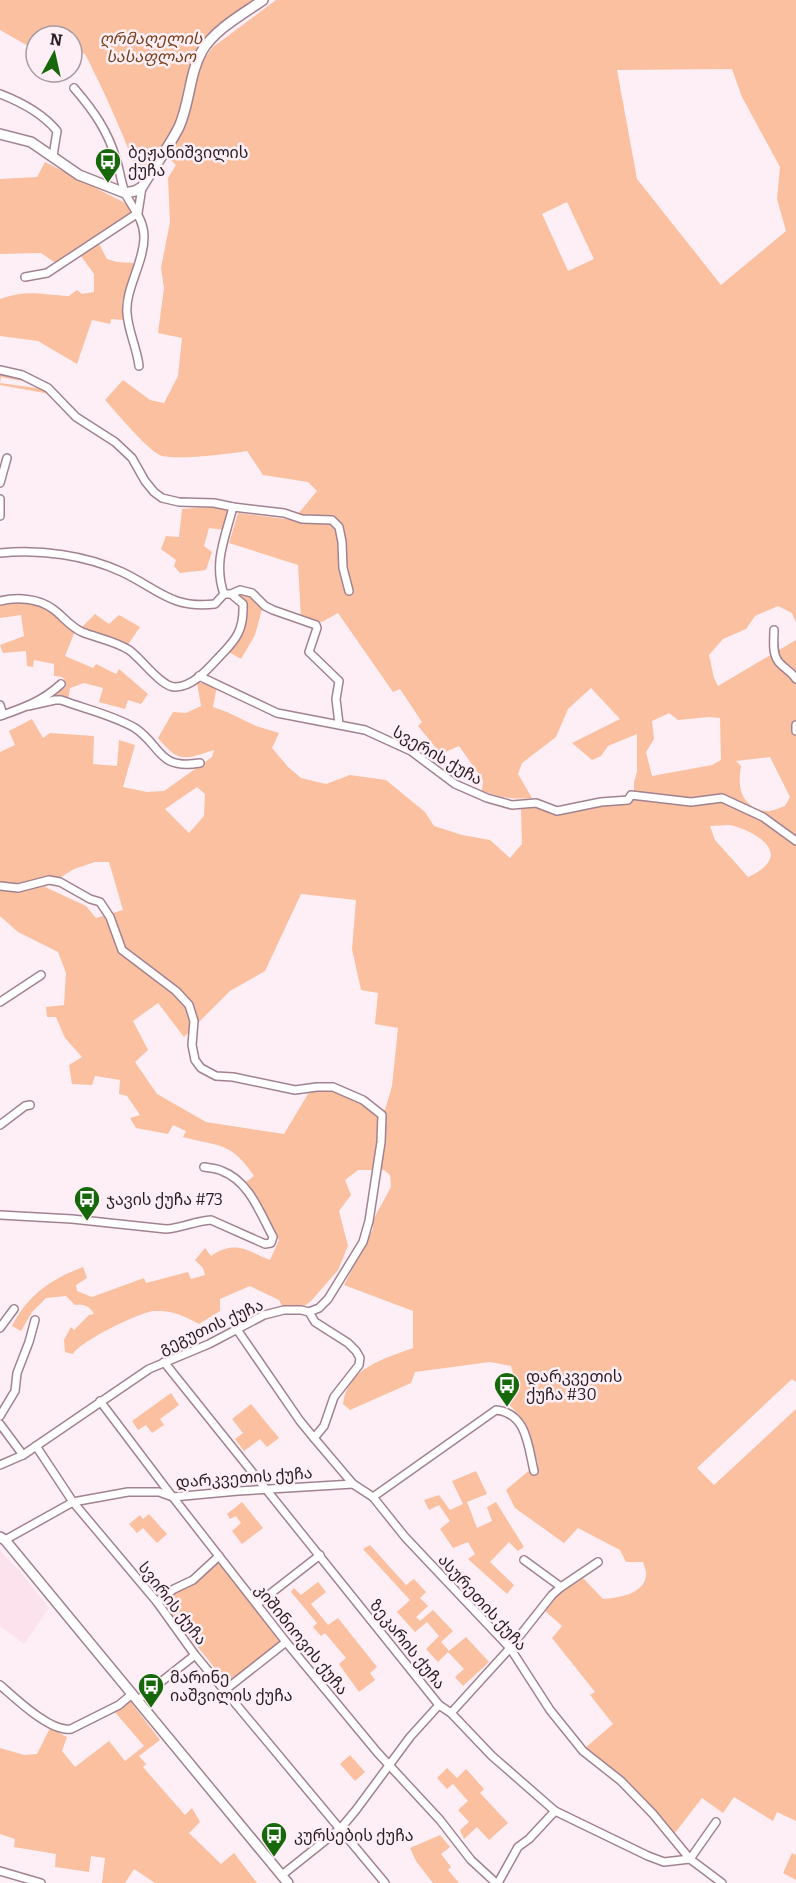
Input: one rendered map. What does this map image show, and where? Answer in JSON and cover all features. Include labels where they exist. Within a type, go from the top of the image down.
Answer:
[{"type":"street","points":[[0,134],[31,142],[80,175],[126,194],[135,191],[142,186],[179,128],[196,64],[203,50],[217,33],[263,0]]},
{"type":"street","points":[[74,88],[105,129],[126,194],[138,213],[144,236],[140,264],[127,302],[127,315],[138,353],[139,366]]},
{"type":"street","points":[[0,94],[32,110],[57,131],[53,156]]},
{"type":"street","points":[[25,277],[47,273],[138,213],[142,186]]},
{"type":"street","points":[[0,370],[22,375],[48,388],[76,417],[115,442],[132,458],[145,481],[162,498],[179,502],[214,503],[284,513],[302,519],[332,520],[339,527],[348,591]]},
{"type":"street","points":[[0,483],[7,458]]},
{"type":"street","points":[[0,499],[0,516]]},
{"type":"street","points":[[0,601],[26,599],[40,602],[54,609],[73,627],[129,650],[167,685],[175,687],[185,684],[199,676],[229,647],[244,619],[243,604],[227,594],[219,579],[218,562],[232,507]]},
{"type":"street","points":[[0,553],[20,551],[74,556],[120,572],[182,604],[198,606],[215,604],[227,594],[240,590],[252,593],[265,606],[273,610],[316,625],[309,652],[339,681],[336,699],[339,724]]},
{"type":"street","points":[[774,630],[776,658],[796,679]]},
{"type":"street","name":"სვერის ქუჩა","points":[[199,676],[277,713],[365,730],[411,752],[455,784],[486,798],[512,805],[536,803],[557,811],[602,802],[628,800],[631,795],[691,802],[722,798],[763,817],[796,841]]},
{"type":"street","points":[[0,705],[2,716],[28,706],[50,694],[61,684]]},
{"type":"street","points":[[28,706],[61,700],[137,729],[164,758],[175,764],[200,763]]},
{"type":"street","points":[[796,725],[796,731]]},
{"type":"street","points":[[0,886],[18,888],[50,880],[60,882],[100,902],[111,917],[122,950],[177,991],[189,1005],[194,1021],[192,1045],[195,1060],[201,1068],[216,1076],[233,1077],[295,1090],[333,1087],[363,1100],[382,1115],[381,1142],[369,1221],[363,1242],[328,1299],[319,1308],[309,1312],[315,1322],[348,1343],[360,1358],[359,1365],[334,1397],[324,1426],[314,1438]]},
{"type":"street","points":[[0,1002],[40,975]]},
{"type":"street","points":[[0,1125],[25,1106],[30,1105]]},
{"type":"street","points":[[0,1215],[72,1219],[166,1229],[181,1228],[211,1220],[265,1244],[271,1243],[273,1237],[252,1197],[238,1180],[222,1171],[204,1167]]},
{"type":"street","points":[[0,1328],[14,1309]]},
{"type":"street","name":"გეგუთის ქუჩა","points":[[0,1465],[23,1455],[149,1369],[209,1344],[264,1315],[284,1310],[309,1312]]},
{"type":"street","points":[[0,1416],[15,1391],[19,1365],[35,1320]]},
{"type":"street","name":"ასურეთის ქუჩა","points":[[236,1328],[300,1421],[353,1484],[373,1497],[405,1536],[510,1648],[550,1710],[583,1751],[621,1781],[690,1859],[722,1883]]},
{"type":"street","name":"ზეკარის ქუჩა","points":[[164,1362],[439,1705],[451,1713],[492,1756],[555,1811],[664,1862],[690,1859]]},
{"type":"street","name":"კიშინიოვის ქუჩა","points":[[100,1401],[286,1642],[377,1752],[440,1820],[471,1860],[497,1883]]},
{"type":"street","points":[[373,1497],[496,1410],[506,1411],[522,1425],[534,1470]]},
{"type":"street","points":[[0,1424],[23,1455]]},
{"type":"street","name":"სვირის ქუჩა","points":[[36,1446],[73,1502],[157,1602],[195,1655],[385,1883]]},
{"type":"street","name":"დარკვეთის ქუჩა","points":[[2,1539],[73,1502],[128,1492],[159,1492],[173,1497],[353,1484]]},
{"type":"street","points":[[2,1539],[285,1879],[357,1810],[389,1763],[439,1705]]},
{"type":"street","points":[[256,1604],[320,1555]]},
{"type":"street","points":[[157,1602],[174,1589],[193,1580],[219,1556]]},
{"type":"street","points":[[524,1560],[561,1587]]},
{"type":"street","points":[[451,1713],[561,1587],[597,1562]]},
{"type":"street","points":[[225,1690],[286,1642]]},
{"type":"street","points":[[0,1684],[30,1712],[65,1731],[135,1697],[195,1655]]},
{"type":"street","points":[[497,1883],[518,1847],[529,1839],[555,1811]]},
{"type":"street","points":[[690,1859],[716,1822]]},
{"type":"street","points":[[0,1871],[41,1883]]},
{"type":"shaded area","points":[[0,1551],[19,1570],[49,1608],[24,1644],[0,1626]]},
{"type":"green space","name":"ღრმაღელის სასაფლაო","points":[[0,0],[260,0],[203,50],[186,108],[142,186],[116,119],[84,54],[84,24],[24,24],[24,44],[0,30]]},
{"type":"green space","points":[[276,0],[796,0],[796,623],[792,613],[778,606],[755,616],[746,629],[723,639],[709,655],[718,686],[796,640],[796,1382],[792,1379],[697,1468],[714,1485],[796,1409],[796,1821],[777,1812],[773,1821],[734,1797],[723,1813],[702,1798],[674,1834],[626,1782],[584,1749],[613,1724],[590,1695],[595,1692],[552,1638],[562,1626],[545,1611],[557,1594],[583,1578],[603,1599],[623,1596],[641,1587],[646,1570],[643,1562],[626,1562],[620,1550],[578,1528],[564,1543],[515,1508],[506,1490],[538,1463],[519,1415],[505,1400],[505,1394],[515,1380],[511,1366],[490,1362],[415,1372],[411,1383],[350,1410],[343,1404],[346,1392],[359,1373],[379,1361],[413,1348],[413,1311],[344,1285],[373,1229],[372,1222],[391,1187],[390,1175],[384,1170],[358,1170],[345,1180],[351,1195],[339,1211],[348,1246],[338,1270],[303,1307],[283,1308],[279,1300],[250,1286],[220,1299],[220,1311],[199,1324],[173,1313],[148,1312],[124,1321],[98,1335],[73,1354],[65,1352],[64,1340],[71,1327],[74,1330],[89,1315],[94,1314],[86,1306],[75,1305],[66,1296],[46,1298],[32,1312],[21,1331],[12,1326],[25,1305],[42,1289],[83,1267],[87,1278],[76,1285],[77,1291],[92,1297],[144,1278],[146,1283],[188,1272],[191,1279],[205,1275],[203,1268],[195,1260],[205,1248],[211,1256],[227,1248],[240,1248],[270,1260],[279,1240],[246,1182],[254,1176],[239,1157],[216,1145],[183,1137],[186,1131],[173,1125],[168,1134],[136,1128],[130,1118],[140,1115],[127,1096],[119,1094],[120,1080],[95,1076],[92,1085],[72,1084],[69,1065],[82,1057],[65,1038],[56,1017],[47,1017],[46,1007],[64,1005],[66,973],[58,952],[18,932],[0,916],[0,752],[15,745],[9,731],[32,719],[43,738],[50,733],[94,736],[93,764],[117,766],[119,740],[135,745],[123,787],[147,792],[164,791],[212,757],[214,750],[195,756],[182,757],[171,752],[158,738],[173,712],[186,713],[201,706],[197,683],[212,683],[217,686],[213,707],[256,726],[279,733],[272,748],[301,778],[326,784],[350,775],[386,780],[425,812],[434,826],[462,835],[490,840],[510,858],[522,844],[521,809],[539,807],[550,813],[560,813],[602,805],[624,804],[634,798],[637,734],[608,746],[601,756],[592,760],[572,743],[620,719],[591,688],[568,709],[556,737],[522,763],[518,774],[532,798],[507,798],[482,791],[483,780],[459,746],[441,754],[418,726],[422,722],[400,689],[393,692],[338,613],[322,622],[301,617],[298,565],[229,543],[238,513],[293,520],[317,491],[308,482],[263,475],[247,451],[192,457],[162,456],[141,440],[105,400],[123,380],[150,400],[164,403],[178,376],[182,338],[158,333],[164,288],[161,268],[170,222],[168,178],[176,165],[165,155],[187,111],[202,62],[213,47]],"holes":[[[732,69],[742,97],[780,167],[777,199],[786,231],[721,285],[637,179],[617,70]],[[567,202],[594,259],[568,271],[542,214]],[[669,713],[678,720],[720,718],[721,760],[712,765],[652,776],[646,752],[654,739],[652,721]],[[770,757],[790,797],[785,806],[768,811],[758,809],[746,801],[741,788],[741,766],[736,761]],[[197,787],[205,794],[204,816],[189,833],[165,809]],[[730,825],[742,829],[761,839],[768,846],[771,853],[769,861],[762,869],[748,877],[715,840],[710,826]],[[95,862],[109,862],[123,910],[96,918],[86,906],[45,887],[74,869]],[[301,894],[356,900],[352,949],[361,990],[378,993],[375,1024],[398,1028],[392,1086],[385,1110],[314,1084],[284,1134],[206,1122],[157,1094],[135,1062],[148,1050],[133,1021],[158,1003],[184,1037],[230,991],[265,971]]]},
{"type":"green space","points":[[45,162],[125,203],[133,212],[57,264],[41,253],[0,254],[0,179],[37,177]]},
{"type":"green space","points":[[99,244],[107,259],[135,263],[122,301],[124,320],[111,319],[110,324],[92,320],[77,364],[38,341],[0,336],[0,299],[27,293],[69,296],[77,290],[82,294],[94,292],[94,274],[81,256]]},
{"type":"green space","points":[[0,373],[22,377],[34,383],[1,377],[0,383]]},
{"type":"green space","points":[[0,383],[43,389],[50,394],[0,385]]},
{"type":"green space","points":[[219,506],[226,509],[228,515],[224,530],[209,528],[204,546],[212,552],[206,570],[180,573],[174,566],[176,560],[161,549],[166,536],[179,537],[182,509]]},
{"type":"green space","points":[[237,593],[252,597],[262,609],[255,635],[241,659],[229,652],[246,623],[247,607]]},
{"type":"green space","points":[[21,602],[48,609],[75,631],[65,656],[93,668],[96,664],[116,674],[119,669],[148,694],[141,704],[128,700],[125,709],[99,702],[103,688],[84,683],[70,688],[68,700],[39,702],[66,687],[65,680],[54,676],[54,664],[34,660],[33,667],[27,666],[26,651],[3,653],[0,645],[24,636],[21,615],[0,618],[0,604]]},
{"type":"green space","points":[[95,614],[109,624],[119,615],[140,627],[127,646],[81,628]]},
{"type":"green space","points":[[171,1393],[179,1405],[160,1419],[164,1425],[152,1433],[146,1425],[138,1430],[132,1421]]},
{"type":"green space","points":[[251,1404],[279,1438],[267,1447],[260,1439],[244,1451],[235,1439],[243,1433],[232,1419]]},
{"type":"green space","points":[[476,1471],[487,1494],[467,1502],[477,1528],[492,1521],[487,1507],[496,1502],[524,1547],[518,1551],[509,1542],[490,1562],[514,1585],[507,1594],[468,1559],[475,1554],[468,1542],[453,1548],[440,1529],[450,1521],[439,1505],[429,1510],[424,1500],[439,1495],[450,1510],[463,1504],[452,1481]]},
{"type":"green space","points":[[242,1502],[263,1528],[242,1544],[232,1531],[241,1523],[236,1516],[230,1519],[227,1514]]},
{"type":"green space","points":[[149,1514],[167,1534],[157,1543],[143,1528],[137,1533],[129,1524],[140,1515],[143,1519]]},
{"type":"green space","points":[[370,1545],[406,1585],[414,1579],[426,1592],[420,1598],[428,1606],[416,1617],[420,1621],[433,1610],[453,1631],[441,1642],[449,1651],[466,1637],[489,1662],[463,1686],[455,1677],[464,1669],[448,1652],[438,1662],[426,1649],[439,1636],[427,1622],[415,1632],[397,1612],[410,1600],[363,1549]]},
{"type":"green space","points":[[218,1562],[280,1642],[227,1683],[163,1604],[182,1589],[199,1581]]},
{"type":"green space","points":[[318,1582],[326,1592],[311,1604],[328,1625],[338,1618],[377,1667],[370,1673],[375,1680],[359,1692],[339,1664],[346,1658],[325,1633],[321,1636],[313,1627],[317,1623],[291,1592],[294,1588],[301,1595]]},
{"type":"green space","points":[[130,1701],[160,1740],[139,1756],[146,1764],[143,1767],[185,1815],[192,1808],[200,1822],[189,1833],[221,1864],[234,1853],[257,1883],[155,1883],[134,1869],[125,1883],[102,1883],[105,1858],[91,1856],[89,1872],[55,1867],[56,1854],[14,1847],[15,1839],[0,1834],[0,1748],[24,1755],[37,1754],[50,1728],[67,1737],[62,1751],[75,1767],[109,1741],[125,1761],[144,1746],[114,1711]]},
{"type":"green space","points":[[350,1755],[365,1772],[355,1781],[340,1764]]},
{"type":"green space","points":[[447,1768],[457,1778],[466,1769],[484,1789],[480,1793],[508,1823],[489,1840],[477,1827],[464,1839],[460,1830],[469,1822],[458,1810],[468,1801],[453,1784],[447,1789],[437,1778]]},
{"type":"green space","points":[[440,1835],[450,1847],[441,1854],[451,1867],[448,1870],[459,1883],[433,1883],[416,1861],[410,1848]]},
{"type":"green space","points":[[792,1853],[795,1855],[796,1853],[796,1880],[783,1873]]},
{"type":"place","name":"ბეჟანიშვილის ქუჩა","points":[[108,184]]},
{"type":"place","name":"ჯავის ქუჩა #73","points":[[87,1222]]},
{"type":"place","name":"დარკვეთის ქუჩა #30","points":[[507,1408]]},
{"type":"place","name":"მარინე იაშვილის ქუჩა","points":[[151,1709]]},
{"type":"place","name":"კურსების ქუჩა","points":[[274,1858]]}]
